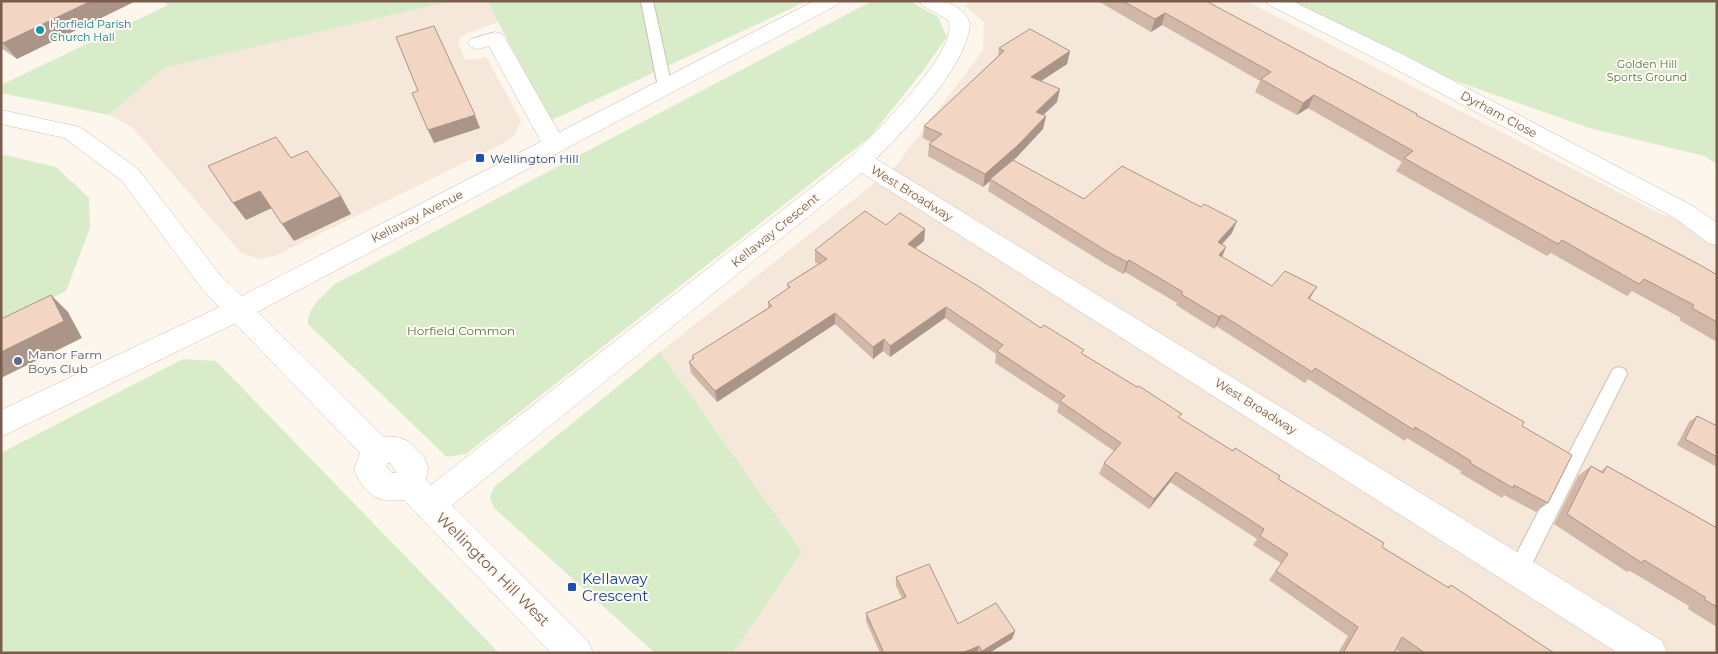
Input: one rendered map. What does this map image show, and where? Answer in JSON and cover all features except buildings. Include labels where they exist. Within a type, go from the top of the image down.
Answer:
[{"type":"street","name":"Kellaway Avenue","points":[[1,424],[238,310],[830,1]]},
{"type":"street","name":"Kellaway Crescent","points":[[419,495],[860,161],[903,118],[948,59],[961,31],[960,22],[954,14],[930,1]]},
{"type":"street","name":"Dyrham Close","points":[[1276,1],[1396,60],[1684,212],[1717,236]]},
{"type":"street","points":[[478,43],[495,38],[554,145]]},
{"type":"street","points":[[1,117],[72,132],[130,175],[200,267],[238,310],[377,450],[369,470],[386,488],[419,495]]},
{"type":"street","name":"West Broadway","points":[[860,161],[1648,652]]},
{"type":"street","name":"Wellington Hill West","points":[[419,495],[576,653]]},
{"type":"lane","points":[[647,1],[665,87]]},
{"type":"lane","points":[[1519,570],[1619,374]]},
{"type":"shaded area","points":[[453,1],[487,1],[498,22],[466,34],[460,39],[458,44],[465,59],[472,60],[486,57],[521,120],[515,135],[504,143],[277,255],[260,259],[241,253],[132,127],[109,115],[164,68]]},
{"type":"shaded area","points":[[973,1],[1246,1],[1661,214],[1717,232],[1717,653],[733,653],[802,552],[660,352],[895,167],[983,50],[984,22],[965,6]]},
{"type":"green space","points":[[162,1],[453,1],[164,68],[109,115],[1,93],[1,85],[168,5]]},
{"type":"green space","points":[[487,1],[807,1],[550,121]]},
{"type":"green space","name":"Horfield Common","points":[[872,1],[910,1],[938,17],[947,37],[922,72],[870,137],[466,454],[447,457],[308,324],[313,307],[335,284]]},
{"type":"green space","name":"Golden Hill Sports Ground","points":[[1279,1],[1717,1],[1717,164],[1704,156],[1589,128],[1396,60]]},
{"type":"green space","points":[[1,154],[56,167],[89,198],[90,228],[66,291],[1,325]]},
{"type":"green space","points":[[660,352],[802,552],[733,653],[655,653],[494,508],[490,497],[494,487]]},
{"type":"green space","points":[[183,359],[216,361],[499,653],[1,653],[1,453]]},
{"type":"place","name":"Horfield Parish Church Hall","points":[[40,30]]},
{"type":"place","name":"Wellington Hill","points":[[480,158]]},
{"type":"place","name":"Manor Farm Boys Club","points":[[18,361]]},
{"type":"place","name":"Kellaway Crescent","points":[[572,587]]}]
